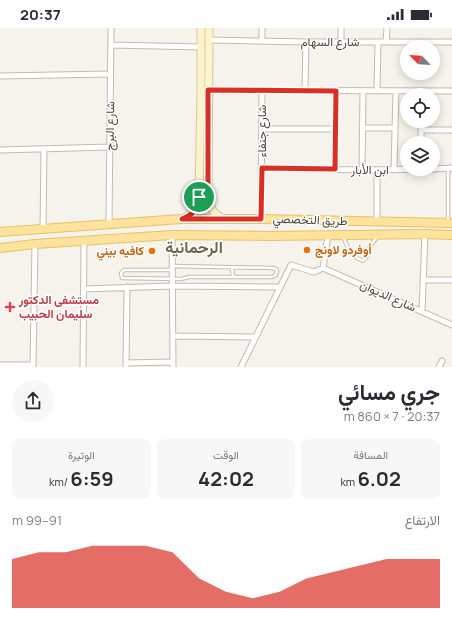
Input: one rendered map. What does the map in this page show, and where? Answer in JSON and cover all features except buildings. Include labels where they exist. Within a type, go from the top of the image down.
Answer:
[{"type":"main road","name":"طريق التخصصي","points":[[0,232],[109,223],[182,219],[450,222]]},
{"type":"main road","name":"طريق التخصصي","points":[[0,248],[35,244],[172,235],[452,235]]},
{"type":"street","name":"شارع البرج","points":[[109,223],[111,28]]},
{"type":"street","points":[[182,219],[190,215],[195,210],[199,197],[201,28]]},
{"type":"street","points":[[199,197],[202,204],[204,205],[207,203],[209,28]]},
{"type":"street","points":[[262,28],[262,40]]},
{"type":"street","points":[[341,28],[341,42]]},
{"type":"street","points":[[386,42],[387,28]]},
{"type":"street","name":"شارع السهام","points":[[209,40],[306,42],[452,42]]},
{"type":"street","points":[[305,90],[306,42]]},
{"type":"street","points":[[377,91],[378,42]]},
{"type":"street","points":[[111,45],[201,47]]},
{"type":"street","points":[[0,76],[110,74]]},
{"type":"street","points":[[208,90],[400,91]]},
{"type":"street","name":"شارع جنفاء","points":[[261,219],[262,91]]},
{"type":"street","points":[[335,169],[336,91]]},
{"type":"street","points":[[362,170],[363,91]]},
{"type":"street","points":[[394,170],[396,91]]},
{"type":"street","points":[[440,92],[452,91]]},
{"type":"street","points":[[362,128],[395,128]]},
{"type":"street","points":[[262,129],[336,129]]},
{"type":"street","points":[[421,136],[421,130],[452,130]]},
{"type":"street","points":[[0,150],[44,150],[76,147],[109,147]]},
{"type":"street","points":[[43,229],[44,150]]},
{"type":"street","name":"ابن الأبار","points":[[262,168],[400,170]]},
{"type":"street","points":[[440,169],[450,168]]},
{"type":"street","points":[[377,222],[378,170]]},
{"type":"street","points":[[208,196],[214,212],[224,219]]},
{"type":"street","points":[[422,312],[425,234]]},
{"type":"street","points":[[126,287],[126,365],[173,365],[172,235]]},
{"type":"street","points":[[241,367],[291,265],[314,272],[323,268],[328,235]]},
{"type":"street","points":[[83,367],[84,241]]},
{"type":"street","points":[[0,365],[33,366],[35,244]]},
{"type":"street","name":"شارع الديوان","points":[[323,268],[452,324]]},
{"type":"street","points":[[423,280],[452,280]]},
{"type":"street","points":[[84,289],[172,286],[280,287]]},
{"type":"street","points":[[173,336],[255,337]]},
{"type":"street","points":[[439,367],[442,361]]},
{"type":"lane","points":[[450,168],[450,222]]},
{"type":"lane","points":[[342,234],[350,253],[363,260],[366,258],[368,247],[379,234]]},
{"type":"lane","points":[[172,268],[273,268],[277,271],[276,275],[272,277],[190,277],[181,279],[122,278],[121,273],[124,270],[172,268]]},
{"type":"lane","points":[[232,268],[233,277]]},
{"type":"place","name":"أوفردو لاونج","points":[[307,250]]},
{"type":"place","name":"كافيه بيني","points":[[152,251]]},
{"type":"place","name":"مستشفى الدكتور سليمان الحبيب","points":[[10,307]]},
{"type":"district","name":"الرحمانية","points":[[194,247]]},
{"type":"route","points":[[208,90],[336,91],[335,169],[262,168],[261,219],[182,219],[190,215],[195,210],[199,197],[202,204],[204,205],[207,203],[208,90]]}]
